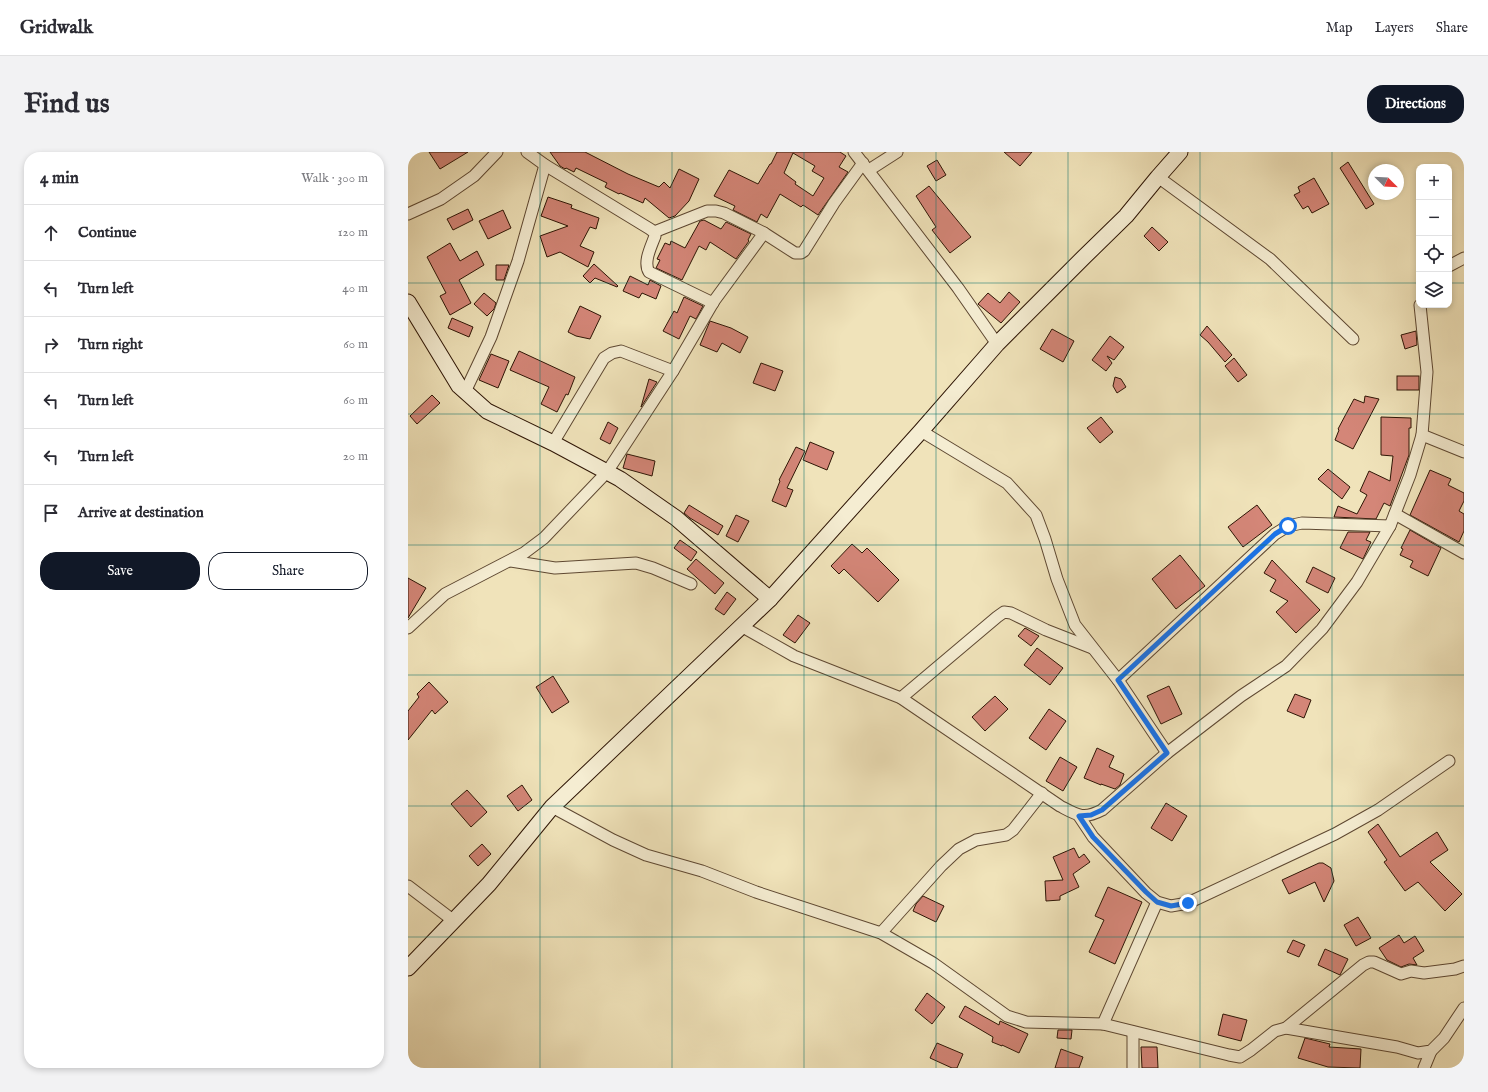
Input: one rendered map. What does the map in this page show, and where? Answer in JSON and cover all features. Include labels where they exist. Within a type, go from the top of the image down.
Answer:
[{"type":"street","points":[[408,214],[441,199],[474,176],[497,152]]},
{"type":"street","points":[[527,152],[545,165],[654,232]]},
{"type":"street","points":[[854,152],[958,288],[997,344]]},
{"type":"street","points":[[654,232],[707,211],[716,211],[724,213],[764,233],[795,252],[801,253],[804,251],[834,203],[866,167],[897,152]]},
{"type":"street","points":[[408,968],[489,884],[552,807],[770,599],[997,344],[1126,216],[1180,152]]},
{"type":"street","points":[[465,392],[491,337],[518,261],[545,165]]},
{"type":"street","points":[[1158,177],[1270,260],[1353,339]]},
{"type":"street","points":[[654,232],[655,236],[646,262],[646,267],[649,272],[713,303]]},
{"type":"street","points":[[408,628],[445,594],[511,561],[544,538],[607,472],[673,372],[713,303],[764,233]]},
{"type":"street","points":[[1452,264],[1464,258]]},
{"type":"street","points":[[408,302],[459,386],[487,411],[553,443],[620,479],[676,518],[770,599]]},
{"type":"street","points":[[1079,816],[1091,815],[1102,810],[1167,753],[1241,696],[1286,666],[1322,629],[1357,582],[1390,526],[1410,474],[1422,435],[1427,372],[1420,308]]},
{"type":"street","points":[[553,443],[604,358],[612,353],[621,351],[673,372]]},
{"type":"street","points":[[921,431],[1007,483],[1036,515],[1046,539],[1057,579],[1075,625],[1118,680],[1167,753]]},
{"type":"street","points":[[1422,435],[1464,452]]},
{"type":"street","points":[[1395,514],[1464,553]]},
{"type":"street","points":[[1118,680],[1275,534],[1288,526],[1302,523],[1390,526]]},
{"type":"street","points":[[511,561],[555,568],[636,563],[653,568],[691,584]]},
{"type":"street","points":[[901,698],[996,617],[1004,612],[1011,613],[1046,630],[1093,648]]},
{"type":"street","points":[[741,626],[801,659],[901,698],[1060,806],[1079,816],[1093,837],[1146,892],[1157,902],[1171,906],[1188,903],[1335,834],[1378,810],[1449,762]]},
{"type":"street","points":[[881,933],[959,848],[976,840],[1006,835],[1013,830],[1042,793]]},
{"type":"street","points":[[552,807],[613,840],[646,855],[702,871],[756,892],[881,933],[932,962],[1007,1016],[1026,1022],[1104,1024],[1240,1057],[1275,1031],[1286,1028],[1363,965],[1369,962],[1374,962],[1401,974],[1411,971],[1424,973],[1455,969],[1464,966]]},
{"type":"street","points":[[408,886],[454,920]]},
{"type":"street","points":[[1104,1024],[1157,902]]},
{"type":"street","points":[[1425,1068],[1431,1051],[1444,1038],[1464,1008]]},
{"type":"street","points":[[1286,1028],[1397,1047],[1418,1053],[1431,1051]]},
{"type":"street","points":[[1133,1032],[1133,1068]]},
{"type":"building","points":[[429,152],[468,152],[440,169]]},
{"type":"building","points":[[550,152],[585,152],[628,174],[659,187],[664,182],[670,188],[679,169],[699,179],[689,201],[675,216],[669,218],[645,198],[643,203],[605,187],[607,183],[576,168],[574,172],[566,168],[565,169],[560,166]]},
{"type":"building","points":[[777,152],[840,152],[846,156],[839,167],[848,172],[818,215],[803,205],[801,207],[780,194],[767,218],[761,214],[757,222],[733,210],[735,206],[714,196],[729,170],[758,184]],"holes":[[[793,153],[815,166],[812,171],[824,178],[813,196],[795,184],[796,182],[784,173]]]},
{"type":"building","points":[[1004,152],[1032,152],[1020,166]]},
{"type":"building","points":[[937,160],[946,175],[936,181],[927,166]]},
{"type":"building","points":[[1348,162],[1368,194],[1368,200],[1372,200],[1374,204],[1366,209],[1340,168]]},
{"type":"building","points":[[1314,178],[1329,204],[1312,213],[1308,206],[1303,209],[1294,195],[1300,192],[1298,187]]},
{"type":"building","points":[[929,186],[971,237],[950,253],[932,230],[936,227],[916,196]]},
{"type":"building","points":[[548,197],[572,205],[571,208],[599,218],[596,229],[590,227],[580,246],[594,252],[588,267],[560,252],[547,257],[540,236],[568,226],[541,216]]},
{"type":"building","points":[[468,209],[473,220],[453,230],[447,219]]},
{"type":"building","points":[[503,210],[511,228],[488,239],[479,221]]},
{"type":"building","points":[[704,220],[721,229],[726,222],[751,234],[748,240],[749,241],[736,259],[710,242],[706,250],[699,246],[682,280],[656,268],[660,260],[657,259],[665,243],[670,245],[671,241],[685,248],[700,221]]},
{"type":"building","points":[[1152,227],[1168,242],[1159,251],[1144,236]]},
{"type":"building","points":[[450,243],[460,261],[477,251],[484,265],[459,280],[471,303],[450,315],[440,296],[446,293],[427,257]]},
{"type":"building","points":[[594,264],[618,286],[617,287],[595,278],[590,283],[583,276]]},
{"type":"building","points":[[496,265],[509,265],[504,280],[496,280]]},
{"type":"building","points":[[630,276],[648,285],[650,280],[661,286],[656,299],[642,293],[639,298],[623,291]]},
{"type":"building","points":[[1009,292],[1020,302],[1001,323],[978,304],[988,293],[1000,303]]},
{"type":"building","points":[[484,293],[496,303],[494,309],[487,316],[474,304]]},
{"type":"building","points":[[684,297],[703,306],[696,319],[690,316],[679,339],[663,331],[674,311],[677,313]]},
{"type":"building","points":[[580,306],[601,316],[590,339],[576,336],[568,332]]},
{"type":"building","points":[[452,318],[473,327],[469,337],[448,328]]},
{"type":"building","points":[[710,321],[731,328],[748,337],[740,353],[722,343],[717,352],[700,345]]},
{"type":"building","points":[[1207,326],[1232,355],[1225,362],[1200,335]]},
{"type":"building","points":[[1052,329],[1074,341],[1063,362],[1040,349]]},
{"type":"building","points":[[1416,331],[1417,345],[1405,349],[1401,335]]},
{"type":"building","points":[[1110,336],[1124,347],[1114,360],[1107,356],[1112,363],[1106,371],[1092,360]]},
{"type":"building","points":[[519,351],[575,377],[568,395],[566,394],[557,412],[541,404],[549,387],[510,370]]},
{"type":"building","points":[[491,354],[509,361],[498,388],[479,380]]},
{"type":"building","points":[[1234,358],[1247,375],[1238,382],[1225,366]]},
{"type":"building","points":[[761,363],[783,371],[775,391],[753,383]]},
{"type":"building","points":[[1397,376],[1419,376],[1419,390],[1397,390]]},
{"type":"building","points":[[1115,377],[1121,379],[1126,387],[1117,393],[1113,386]]},
{"type":"building","points":[[649,379],[657,382],[641,407]]},
{"type":"building","points":[[432,395],[440,403],[417,424],[410,416]]},
{"type":"building","points":[[1365,396],[1379,399],[1353,449],[1335,440],[1339,430],[1338,429],[1354,399],[1364,403]]},
{"type":"building","points":[[1101,417],[1113,432],[1100,443],[1087,428]]},
{"type":"building","points":[[1381,417],[1411,418],[1411,428],[1409,428],[1409,455],[1390,506],[1384,503],[1376,519],[1334,517],[1338,506],[1357,514],[1367,495],[1360,491],[1369,471],[1390,481],[1393,456],[1381,455]]},
{"type":"building","points":[[608,422],[618,428],[610,444],[600,439]]},
{"type":"building","points":[[810,442],[834,452],[827,470],[803,460]]},
{"type":"building","points":[[796,447],[805,451],[787,488],[793,490],[786,507],[772,501],[780,481],[779,480]]},
{"type":"building","points":[[627,454],[655,461],[652,476],[623,468]]},
{"type":"building","points":[[1328,469],[1350,487],[1342,499],[1318,479]]},
{"type":"building","points":[[1430,470],[1451,479],[1448,485],[1464,493],[1464,501],[1459,511],[1464,514],[1464,531],[1459,542],[1410,515]]},
{"type":"building","points":[[689,505],[723,526],[718,535],[684,513]]},
{"type":"building","points":[[1257,505],[1272,525],[1243,547],[1228,527]]},
{"type":"building","points":[[736,515],[749,521],[738,542],[726,536]]},
{"type":"building","points":[[1410,530],[1441,548],[1428,576],[1410,567],[1413,561],[1400,555],[1403,549],[1401,548]]},
{"type":"building","points":[[1348,532],[1370,532],[1366,540],[1371,542],[1363,559],[1340,548]]},
{"type":"building","points":[[680,540],[697,552],[691,561],[674,548]]},
{"type":"building","points":[[852,544],[862,553],[867,548],[899,580],[878,602],[844,569],[839,574],[831,566]]},
{"type":"building","points":[[1180,555],[1205,586],[1176,609],[1152,579]]},
{"type":"building","points":[[696,559],[724,583],[715,594],[687,569]]},
{"type":"building","points":[[1272,560],[1320,610],[1296,633],[1276,612],[1288,601],[1270,591],[1276,580],[1264,573]]},
{"type":"building","points":[[1313,567],[1335,578],[1328,593],[1306,582]]},
{"type":"building","points":[[408,578],[426,588],[408,618]]},
{"type":"building","points":[[727,592],[736,599],[724,615],[715,609]]},
{"type":"building","points":[[798,615],[810,623],[795,643],[783,635]]},
{"type":"building","points":[[1025,628],[1039,636],[1031,646],[1018,636]]},
{"type":"building","points":[[1037,648],[1063,668],[1050,685],[1024,665]]},
{"type":"building","points":[[553,676],[569,702],[552,713],[536,687]]},
{"type":"building","points":[[429,682],[448,702],[435,714],[432,710],[408,740],[408,711],[419,697],[417,694]]},
{"type":"building","points":[[1169,686],[1182,714],[1161,724],[1147,696]]},
{"type":"building","points":[[1295,694],[1311,700],[1304,718],[1287,711]]},
{"type":"building","points":[[995,696],[1008,709],[985,731],[972,717]]},
{"type":"building","points":[[1049,709],[1066,721],[1046,750],[1029,738]]},
{"type":"building","points":[[1097,748],[1114,756],[1109,767],[1124,774],[1120,785],[1115,789],[1084,778]]},
{"type":"building","points":[[1060,757],[1077,767],[1063,791],[1046,781]]},
{"type":"building","points":[[522,785],[532,800],[518,811],[507,796]]},
{"type":"building","points":[[467,790],[487,812],[471,827],[451,804]]},
{"type":"building","points":[[1166,803],[1187,816],[1172,841],[1151,828]]},
{"type":"building","points":[[1378,824],[1400,857],[1437,832],[1448,850],[1430,862],[1462,894],[1445,911],[1418,882],[1405,891],[1384,862],[1387,860],[1368,832]]},
{"type":"building","points":[[482,844],[491,854],[478,866],[469,856]]},
{"type":"building","points":[[1074,848],[1079,858],[1084,854],[1090,862],[1073,874],[1079,887],[1060,896],[1060,900],[1046,901],[1045,881],[1063,880],[1053,857]]},
{"type":"building","points":[[1319,863],[1323,863],[1331,868],[1334,881],[1324,902],[1315,882],[1289,894],[1282,880]]},
{"type":"building","points":[[1108,887],[1142,902],[1115,964],[1089,952],[1104,920],[1095,916]]},
{"type":"building","points":[[923,896],[944,906],[936,922],[913,911],[916,904]]},
{"type":"building","points":[[1358,917],[1371,938],[1356,946],[1344,925]]},
{"type":"building","points":[[1399,935],[1404,943],[1415,936],[1424,951],[1413,958],[1417,965],[1409,964],[1401,967],[1387,960],[1379,948]]},
{"type":"building","points":[[1293,940],[1305,945],[1299,957],[1287,952]]},
{"type":"building","points":[[1325,949],[1348,959],[1340,975],[1318,965]]},
{"type":"building","points":[[927,993],[945,1007],[932,1024],[915,1010]]},
{"type":"building","points":[[965,1006],[999,1025],[1000,1021],[1028,1034],[1019,1053],[992,1042],[993,1037],[959,1017]]},
{"type":"building","points":[[1223,1014],[1247,1020],[1241,1041],[1218,1035]]},
{"type":"building","points":[[1058,1030],[1072,1030],[1071,1039],[1057,1038]]},
{"type":"building","points":[[1305,1038],[1330,1044],[1329,1047],[1361,1049],[1360,1068],[1328,1067],[1298,1058]]},
{"type":"building","points":[[937,1043],[963,1054],[957,1068],[952,1068],[930,1058]]},
{"type":"building","points":[[1141,1047],[1157,1047],[1158,1068],[1142,1068]]},
{"type":"building","points":[[1061,1049],[1083,1057],[1079,1068],[1055,1068]]},
{"type":"route","points":[[1188,903],[1171,906],[1157,902],[1093,837],[1079,816],[1091,815],[1102,810],[1167,753],[1118,680],[1275,534],[1288,526]]}]
